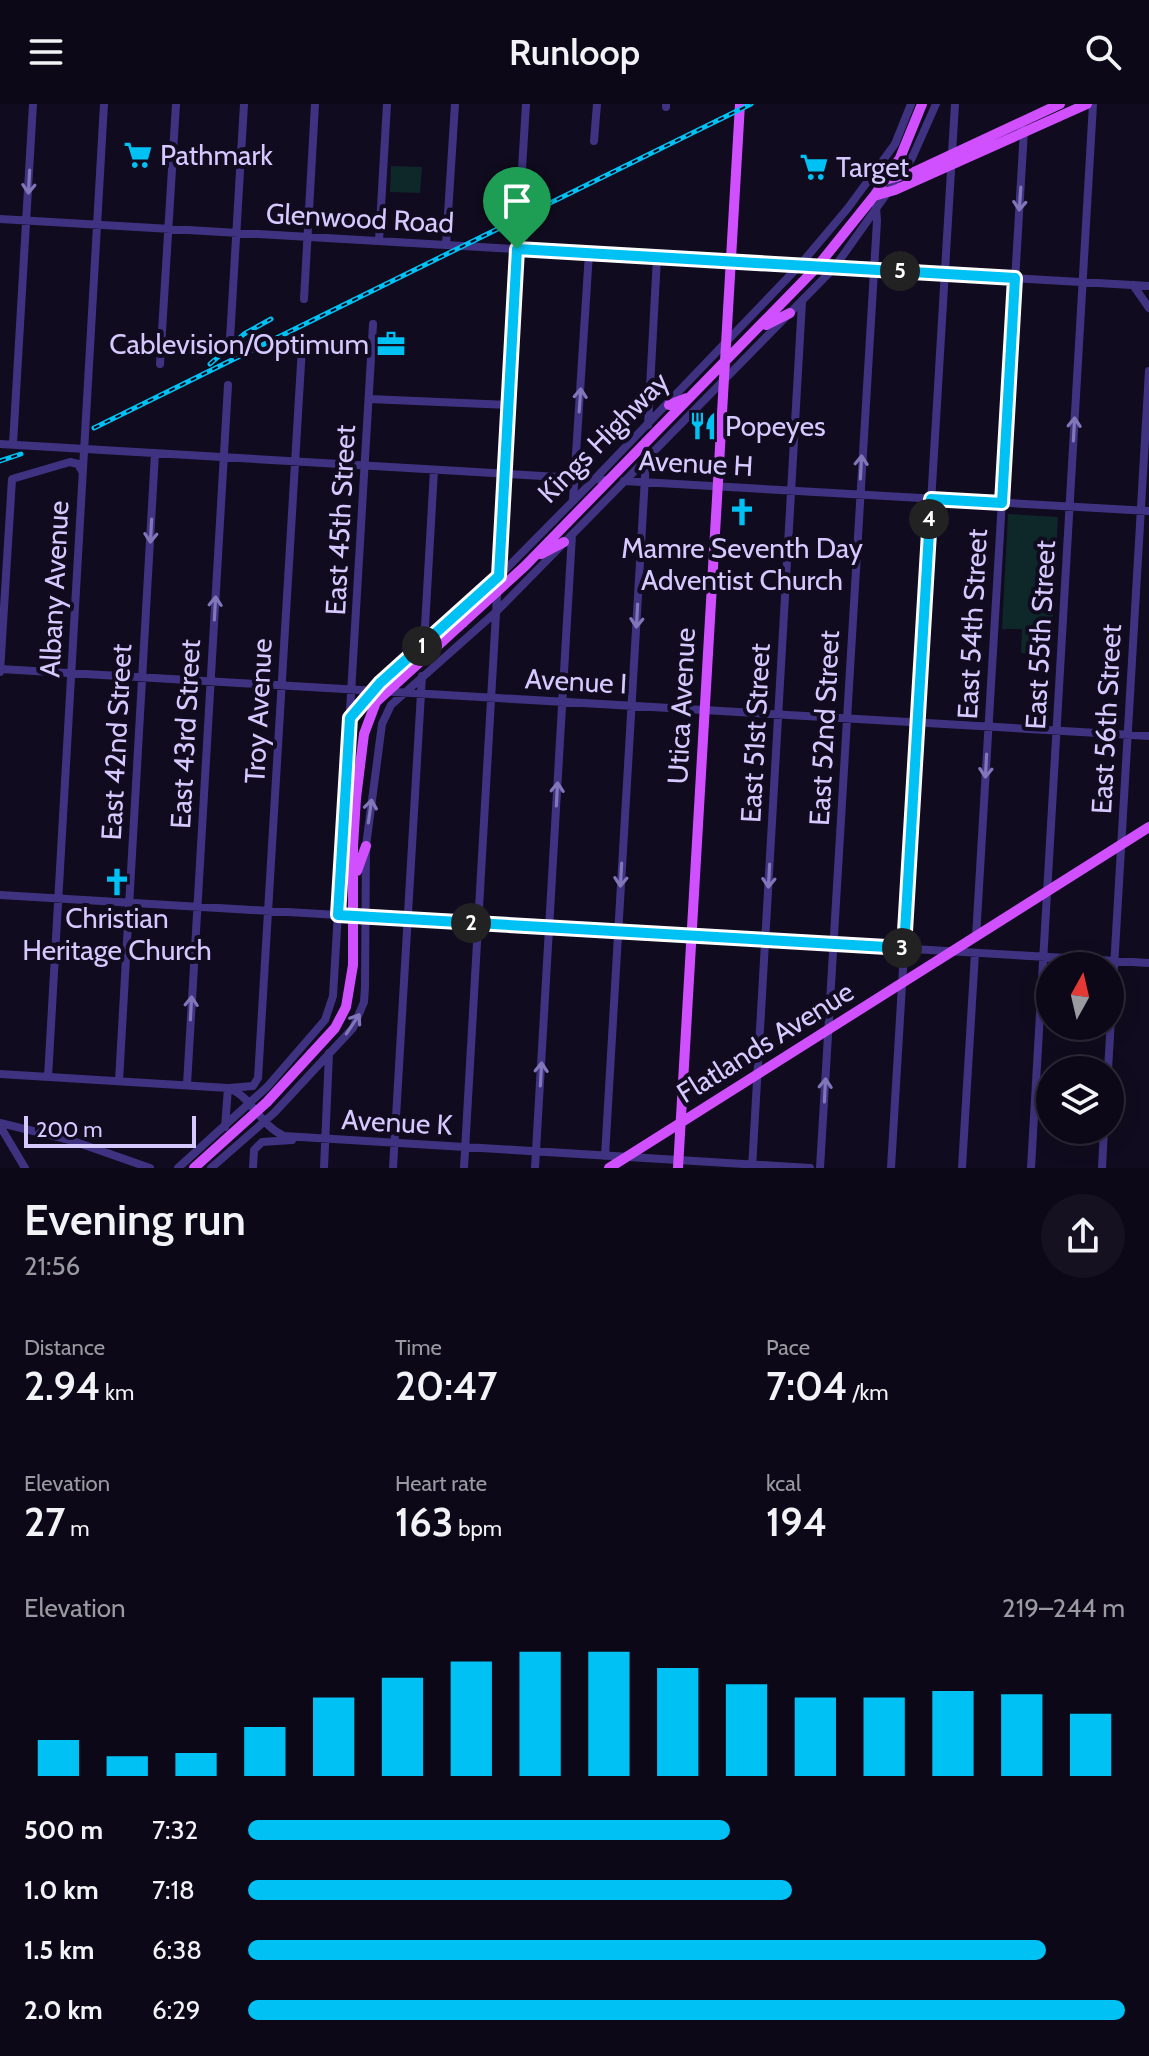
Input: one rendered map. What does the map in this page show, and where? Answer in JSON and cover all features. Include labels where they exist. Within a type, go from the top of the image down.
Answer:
[{"type":"main road","name":"Utica Avenue","points":[[678,1164],[740,104]]},
{"type":"main road","name":"Kings Highway","points":[[194,1168],[257,1114],[341,1018],[353,979],[359,916],[353,880],[355,813],[364,734],[376,702],[532,558],[817,267],[885,180],[905,148],[922,104]]},
{"type":"main road","points":[[874,196],[889,192],[1060,104]]},
{"type":"main road","points":[[1022,126],[1087,104]]},
{"type":"main road","points":[[885,180],[951,159]]},
{"type":"main road","points":[[757,329],[790,313]]},
{"type":"main road","points":[[669,405],[692,396]]},
{"type":"main road","points":[[532,558],[568,538]]},
{"type":"main road","points":[[440,629],[465,623]]},
{"type":"main road","points":[[343,840],[355,813]]},
{"type":"main road","name":"Flatlands Avenue","points":[[609,1168],[1149,827]]},
{"type":"main road","points":[[353,880],[366,846]]},
{"type":"street","points":[[13,444],[33,104]]},
{"type":"street","name":"Albany Avenue","points":[[48,1077],[104,104]]},
{"type":"street","points":[[160,364],[176,104]]},
{"type":"street","points":[[230,339],[244,104]]},
{"type":"street","points":[[304,299],[315,104]]},
{"type":"street","points":[[379,241],[387,104]]},
{"type":"street","points":[[446,245],[455,104]]},
{"type":"street","points":[[521,185],[526,104]]},
{"type":"street","points":[[594,141],[597,104]]},
{"type":"street","name":"Kings Highway","points":[[178,1168],[225,1127],[257,1114],[267,1087],[325,1020],[333,996],[335,976],[350,718],[372,691],[499,576],[669,405],[800,265],[848,208],[895,144],[911,104]]},
{"type":"street","name":"Kings Highway","points":[[211,1168],[257,1114],[353,1028],[364,1002],[359,916],[382,724],[391,705],[497,611],[834,268],[919,145],[936,104]]},
{"type":"street","points":[[891,1168],[955,104]]},
{"type":"street","name":"East 55th Street","points":[[1043,952],[1093,104]]},
{"type":"street","name":"East 54th Street","points":[[976,937],[1022,126]]},
{"type":"street","name":"East 52nd Street","points":[[820,1168],[873,270],[874,196]]},
{"type":"street","name":"Glenwood Road","points":[[0,219],[1149,286]]},
{"type":"street","points":[[464,1168],[517,249]]},
{"type":"street","points":[[573,501],[589,253]]},
{"type":"street","points":[[648,425],[657,257]]},
{"type":"street","points":[[1133,285],[1149,308]]},
{"type":"street","name":"East 51st Street","points":[[752,1166],[802,301]]},
{"type":"street","name":"East 45th Street","points":[[350,718],[373,324]]},
{"type":"street","name":"Troy Avenue","points":[[258,1078],[302,347]]},
{"type":"street","name":"East 56th Street","points":[[1114,952],[1145,511],[1149,371]]},
{"type":"street","name":"East 43rd Street","points":[[187,1085],[228,385]]},
{"type":"street","points":[[369,399],[509,405]]},
{"type":"street","name":"Avenue H","points":[[0,444],[1145,511]]},
{"type":"street","points":[[53,467],[56,448]]},
{"type":"street","name":"East 42nd Street","points":[[119,1081],[155,453]]},
{"type":"street","points":[[605,1156],[646,459]]},
{"type":"street","points":[[0,670],[12,479],[74,462],[83,474]]},
{"type":"street","points":[[424,644],[434,470]]},
{"type":"street","points":[[535,1168],[563,702],[568,538]]},
{"type":"street","name":"Avenue I","points":[[0,670],[1149,736]]},
{"type":"street","points":[[393,1168],[422,676]]},
{"type":"street","points":[[0,895],[1036,956]]},
{"type":"street","points":[[962,1168],[975,953]]},
{"type":"street","points":[[1124,961],[1149,963]]},
{"type":"street","name":"East 55th Street","points":[[1031,1168],[1038,1040]]},
{"type":"street","points":[[324,1168],[329,1052]]},
{"type":"street","points":[[0,1074],[228,1088],[253,1086],[258,1078],[267,1087]]},
{"type":"street","points":[[225,1127],[228,1088]]},
{"type":"street","name":"Avenue K","points":[[228,1088],[236,1091],[257,1114],[284,1136],[624,1157],[678,1164],[810,1168]]},
{"type":"street","points":[[0,1125],[25,1168]]},
{"type":"street","points":[[0,1125],[70,1140],[150,1168]]},
{"type":"street","points":[[253,1168],[254,1150],[262,1142],[302,1138]]},
{"type":"street","points":[[1102,1168],[1103,1144]]},
{"type":"green space","points":[[391,166],[422,167],[420,193],[390,192]]},
{"type":"green space","points":[[1008,514],[1058,517],[1051,655],[1021,653],[1022,629],[1002,629]]},
{"type":"railway","points":[[94,428],[751,104]]},
{"type":"railway","points":[[210,364],[244,334],[271,319]]},
{"type":"railway","points":[[0,461],[21,454]]},
{"type":"place","name":"Pathmark","points":[[138,155]]},
{"type":"place","name":"Target","points":[[814,167]]},
{"type":"place","name":"Cablevision/Optimum","points":[[391,344]]},
{"type":"place","name":"Popeyes","points":[[703,426]]},
{"type":"place","name":"Mamre Seventh Day Adventist Church","points":[[742,512]]},
{"type":"place","name":"Christian Heritage Church","points":[[117,882]]},
{"type":"route","points":[[517,249],[1015,278],[1002,503],[931,499],[904,948],[338,915],[350,718],[380,683],[499,576],[517,249]]}]
